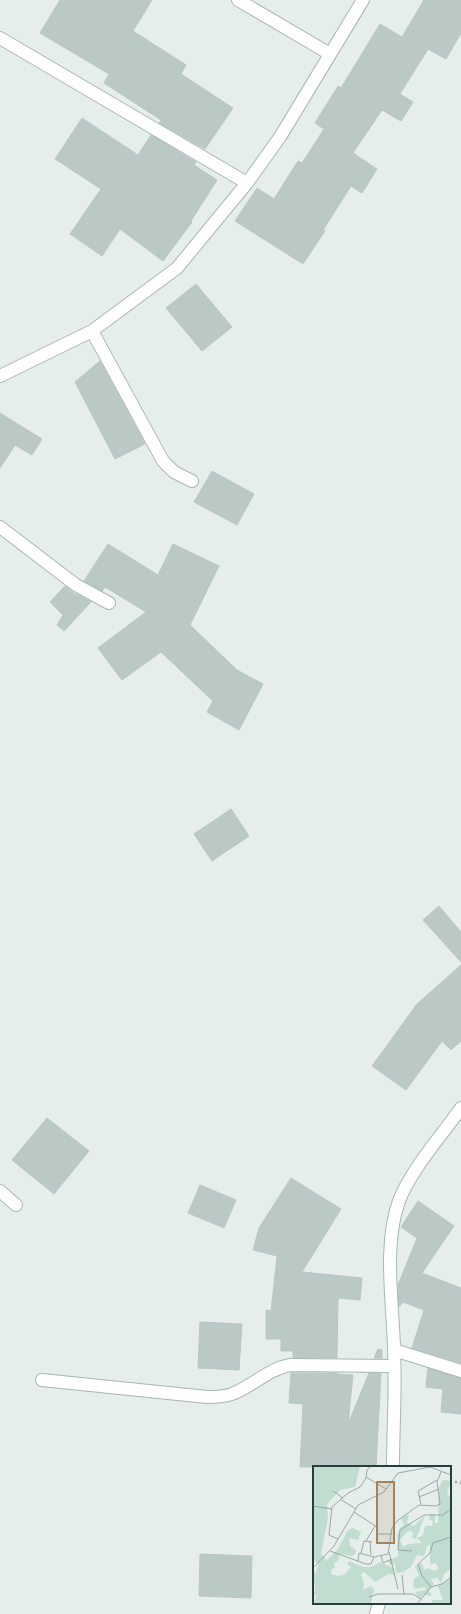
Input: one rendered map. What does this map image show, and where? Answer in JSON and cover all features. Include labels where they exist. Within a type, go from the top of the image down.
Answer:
[{"type":"street","points":[[238,0],[330,54]]},
{"type":"street","points":[[0,376],[92,331],[178,268],[247,183],[280,137],[364,0]]},
{"type":"street","points":[[0,38],[247,183]]},
{"type":"street","points":[[92,331],[163,461],[174,472],[192,481]]},
{"type":"street","points":[[0,527],[76,585],[109,603]]},
{"type":"street","points":[[393,1466],[394,1350],[390,1274],[394,1220],[400,1200],[412,1177],[461,1108]]},
{"type":"street","points":[[0,1191],[16,1205]]},
{"type":"street","points":[[394,1350],[461,1372]]},
{"type":"street","points":[[42,1380],[207,1397],[220,1397],[232,1394],[281,1367],[290,1365],[394,1366]]},
{"type":"street","points":[[376,1614],[379,1604]]},
{"type":"path","points":[[451,1481],[461,1482]]},
{"type":"building","points":[[60,0],[152,0],[133,31],[186,65],[181,74],[233,108],[205,149],[159,123],[161,120],[104,83],[109,74],[40,33]]},
{"type":"building","points":[[424,0],[461,0],[461,33],[446,59],[428,49],[400,94],[413,102],[401,121],[382,110],[353,153],[377,169],[362,193],[351,186],[323,230],[325,231],[303,264],[235,221],[257,188],[274,199],[298,161],[302,163],[324,129],[315,123],[338,86],[341,88],[380,24],[402,37]]},
{"type":"building","points":[[82,118],[138,155],[151,135],[196,162],[194,165],[217,180],[191,221],[192,222],[163,261],[120,229],[102,256],[70,234],[101,189],[55,159]]},
{"type":"building","points":[[196,284],[232,327],[202,351],[166,308]]},
{"type":"building","points":[[100,361],[145,444],[115,459],[75,382]]},
{"type":"building","points":[[0,413],[42,439],[32,455],[15,445],[0,468]]},
{"type":"building","points":[[212,471],[254,494],[237,525],[194,502]]},
{"type":"building","points":[[108,544],[158,575],[173,544],[219,566],[190,625],[237,670],[263,684],[239,730],[207,712],[213,701],[161,652],[122,680],[98,648],[146,612],[105,587],[102,591],[84,581]]},
{"type":"building","points":[[65,586],[76,595],[91,602],[64,631],[57,625],[63,615],[50,602]]},
{"type":"building","points":[[231,809],[249,836],[212,861],[194,834]]},
{"type":"building","points":[[439,906],[461,932],[461,962],[423,920]]},
{"type":"building","points":[[461,965],[461,1041],[451,1050],[442,1041],[406,1090],[372,1066],[417,1004]]},
{"type":"building","points":[[47,1118],[89,1151],[54,1194],[12,1160]]},
{"type":"building","points":[[291,1178],[341,1209],[302,1272],[362,1278],[360,1300],[338,1298],[337,1358],[293,1358],[293,1351],[281,1351],[281,1339],[266,1339],[266,1310],[271,1311],[277,1256],[253,1250],[259,1228]]},
{"type":"building","points":[[200,1185],[236,1200],[224,1228],[188,1213]]},
{"type":"building","points":[[418,1201],[454,1226],[422,1273],[461,1288],[461,1363],[412,1348],[424,1310],[403,1302],[399,1307],[398,1285],[417,1238],[401,1227]]},
{"type":"building","points":[[200,1322],[242,1324],[239,1370],[198,1368]]},
{"type":"building","points":[[378,1349],[382,1350],[382,1358],[374,1358]]},
{"type":"building","points":[[428,1368],[461,1378],[461,1414],[441,1412],[443,1389],[426,1387]]},
{"type":"building","points":[[291,1373],[337,1373],[353,1375],[348,1424],[369,1373],[381,1373],[376,1466],[300,1467],[303,1404],[289,1403]]},
{"type":"building","points":[[200,1554],[252,1556],[251,1598],[199,1596]]}]
